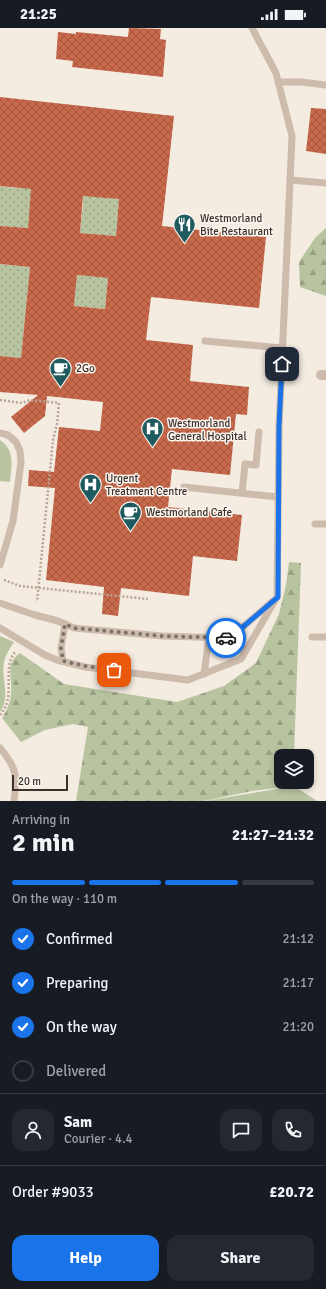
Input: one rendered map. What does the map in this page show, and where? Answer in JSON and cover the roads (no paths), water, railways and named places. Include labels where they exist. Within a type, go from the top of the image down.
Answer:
[{"type":"lane","points":[[0,628],[45,655],[63,661],[85,666],[188,680],[241,658],[278,597],[279,426],[292,136],[276,72],[252,28]]},
{"type":"lane","points":[[278,82],[302,82],[326,85]]},
{"type":"lane","points":[[290,180],[326,183]]},
{"type":"lane","points":[[205,341],[282,348]]},
{"type":"lane","points":[[242,493],[245,464],[256,465],[259,432]]},
{"type":"lane","points":[[0,433],[8,435],[16,442],[20,451],[21,462],[13,522],[0,565]]},
{"type":"lane","points":[[184,487],[278,497]]},
{"type":"lane","points":[[315,524],[326,524]]},
{"type":"lane","points":[[0,603],[74,628],[162,636],[230,638],[278,597]]},
{"type":"lane","points":[[63,661],[61,648],[65,624]]},
{"type":"lane","points":[[312,636],[326,637]]},
{"type":"lane","points":[[204,674],[208,638]]},
{"type":"lane","points":[[0,748],[14,768],[16,782],[14,801]]},
{"type":"place","name":"Westmorland Bite Restaurant","points":[[184,244]]},
{"type":"place","name":"2Go","points":[[61,388]]},
{"type":"place","name":"Westmorland General Hospital","points":[[152,448]]},
{"type":"place","name":"Urgent Treatment Centre","points":[[90,504]]},
{"type":"place","name":"Westmorland Cafe","points":[[130,532]]}]
